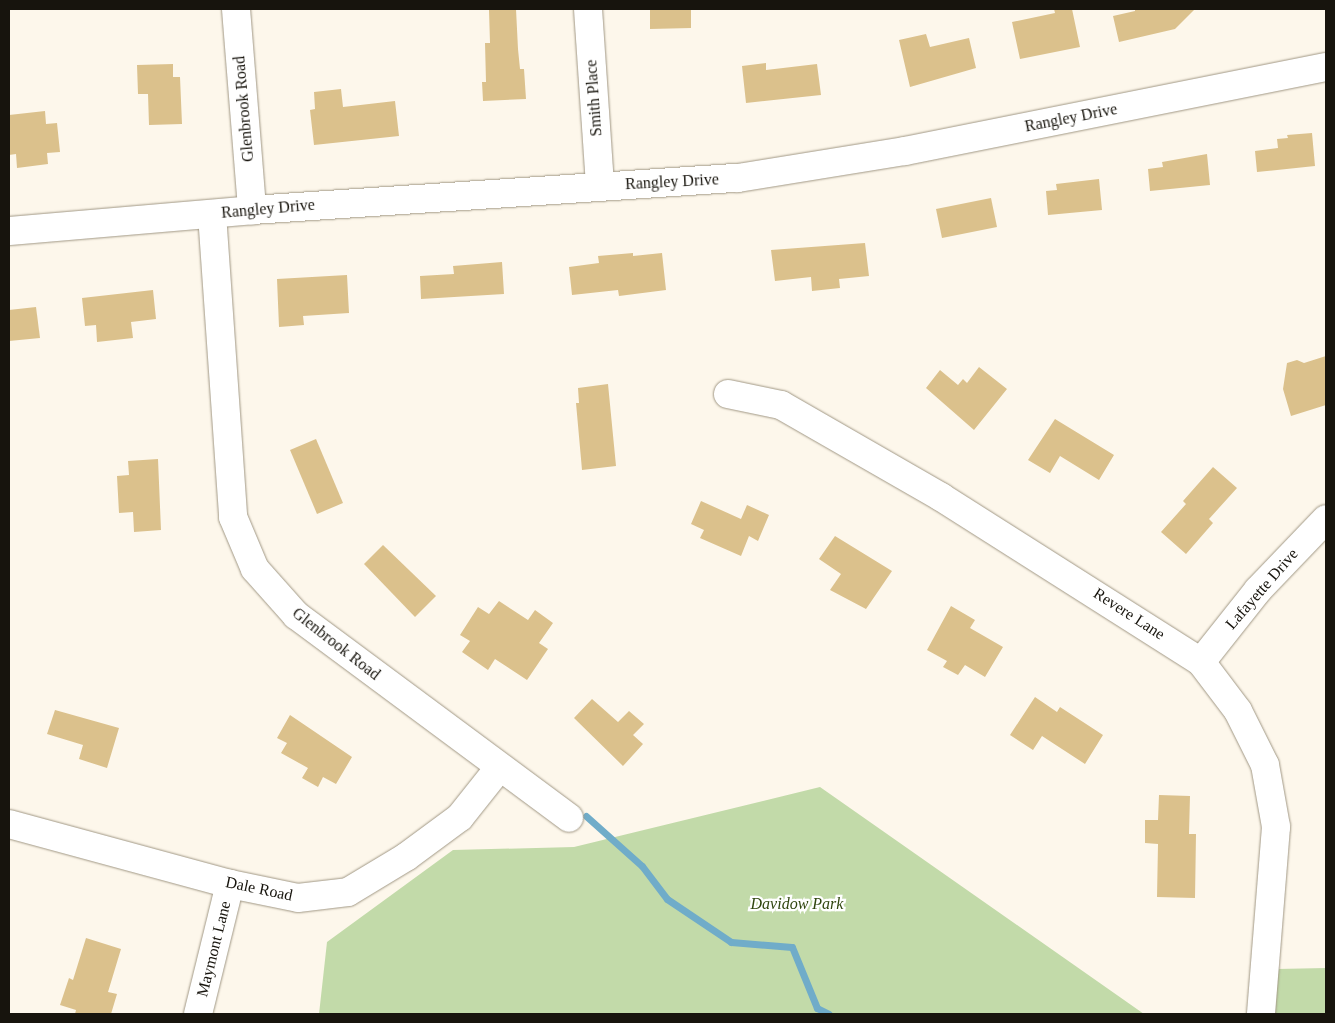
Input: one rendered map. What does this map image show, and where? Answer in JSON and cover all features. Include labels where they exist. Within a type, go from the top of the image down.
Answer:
[{"type":"street","name":"Glenbrook Road","points":[[236,9],[252,210]]},
{"type":"street","name":"Smith Place","points":[[588,9],[600,186]]},
{"type":"street","name":"Rangley Drive","points":[[9,231],[252,210],[738,178],[905,151],[1326,67]]},
{"type":"street","name":"Glenbrook Road","points":[[212,214],[232,517],[255,569],[296,615],[499,768],[569,818]]},
{"type":"street","name":"Revere Lane","points":[[728,394],[780,405],[941,497],[1201,662],[1238,711],[1265,766],[1276,827],[1261,1014]]},
{"type":"street","name":"Lafayette Drive","points":[[1201,662],[1258,590],[1326,519]]},
{"type":"street","name":"Dale Road","points":[[9,824],[230,884],[298,898],[348,892],[406,857],[460,817],[499,768]]},
{"type":"street","name":"Maymont Lane","points":[[198,1014],[230,884]]},
{"type":"green space","name":"Davidow Park","points":[[820,787],[1144,1014],[319,1014],[327,942],[453,850],[574,847]]},
{"type":"green space","points":[[1326,968],[1326,1014],[1271,1014],[1277,969]]},
{"type":"building","points":[[516,9],[520,69],[524,69],[526,99],[483,101],[482,82],[486,82],[485,43],[490,43],[489,10]]},
{"type":"building","points":[[650,9],[691,9],[691,28],[650,29]]},
{"type":"building","points":[[1054,9],[1072,9],[1080,47],[1020,59],[1012,22],[1055,13]]},
{"type":"building","points":[[1135,9],[1195,9],[1175,29],[1119,42],[1113,16],[1135,11]]},
{"type":"building","points":[[926,34],[930,47],[969,38],[976,68],[910,87],[899,40]]},
{"type":"building","points":[[766,63],[766,70],[817,64],[821,95],[746,103],[742,66]]},
{"type":"building","points":[[173,64],[173,77],[180,77],[182,124],[149,125],[148,94],[138,94],[137,65]]},
{"type":"building","points":[[341,89],[343,107],[395,101],[399,136],[314,145],[310,110],[315,109],[314,92]]},
{"type":"building","points":[[45,111],[46,124],[57,123],[60,152],[47,153],[48,164],[17,168],[16,154],[9,155],[9,115]]},
{"type":"building","points":[[1312,133],[1315,166],[1257,172],[1255,151],[1278,148],[1277,139],[1288,138],[1287,135]]},
{"type":"building","points":[[1207,154],[1210,185],[1150,191],[1148,169],[1163,167],[1162,162]]},
{"type":"building","points":[[1099,179],[1102,210],[1048,215],[1046,191],[1057,190],[1056,184]]},
{"type":"building","points":[[991,198],[997,227],[942,238],[936,209]]},
{"type":"building","points":[[865,243],[869,276],[839,279],[840,288],[812,291],[811,277],[775,281],[771,250]]},
{"type":"building","points":[[633,253],[633,256],[662,253],[666,290],[619,296],[618,290],[572,295],[569,267],[599,263],[598,256]]},
{"type":"building","points":[[502,262],[504,294],[421,299],[420,276],[454,274],[453,266]]},
{"type":"building","points":[[347,275],[349,313],[303,316],[304,325],[279,327],[277,279]]},
{"type":"building","points":[[153,290],[156,319],[131,322],[133,338],[97,342],[96,325],[85,326],[82,298]]},
{"type":"building","points":[[36,307],[40,338],[9,341],[9,310]]},
{"type":"building","points":[[1326,356],[1326,405],[1291,416],[1283,389],[1287,363],[1297,360],[1304,363]]},
{"type":"building","points":[[979,367],[1007,389],[974,430],[926,388],[940,370],[958,385],[963,379],[967,383]]},
{"type":"building","points":[[608,384],[616,466],[582,470],[576,403],[579,403],[578,388]]},
{"type":"building","points":[[1055,419],[1114,455],[1099,480],[1060,456],[1050,473],[1028,460]]},
{"type":"building","points":[[316,439],[343,503],[317,514],[290,450]]},
{"type":"building","points":[[158,459],[161,530],[134,532],[133,512],[119,513],[117,476],[129,475],[128,461]]},
{"type":"building","points":[[1213,467],[1237,488],[1209,519],[1213,523],[1186,554],[1161,532],[1186,504],[1183,501]]},
{"type":"building","points":[[701,501],[741,519],[747,505],[769,515],[758,541],[749,536],[741,556],[700,538],[704,530],[691,524]]},
{"type":"building","points":[[835,536],[892,571],[866,609],[830,590],[841,574],[819,559]]},
{"type":"building","points":[[383,545],[436,596],[415,617],[364,564]]},
{"type":"building","points":[[499,601],[528,620],[535,610],[553,623],[539,643],[548,649],[527,680],[495,659],[488,670],[462,652],[470,641],[460,635],[478,607],[489,614]]},
{"type":"building","points":[[951,606],[975,620],[970,628],[1003,647],[985,677],[965,665],[958,675],[943,667],[947,661],[927,650]]},
{"type":"building","points":[[1035,697],[1057,712],[1060,707],[1103,735],[1085,764],[1042,736],[1033,750],[1010,735]]},
{"type":"building","points":[[592,699],[618,722],[629,711],[644,724],[633,735],[643,744],[623,766],[574,718]]},
{"type":"building","points":[[55,710],[119,728],[107,768],[79,759],[83,745],[47,734]]},
{"type":"building","points":[[290,715],[352,757],[336,784],[323,777],[318,787],[302,778],[308,768],[281,753],[287,743],[277,738]]},
{"type":"building","points":[[1159,795],[1190,796],[1189,834],[1196,834],[1195,898],[1157,897],[1158,844],[1145,843],[1145,820],[1158,820]]},
{"type":"building","points":[[86,938],[121,949],[108,992],[117,994],[111,1014],[75,1014],[76,1010],[60,1005],[69,978],[73,980]]},
{"type":"waterway","points":[[586,816],[642,866],[667,899],[731,942],[792,947],[817,1008],[829,1014]]}]
